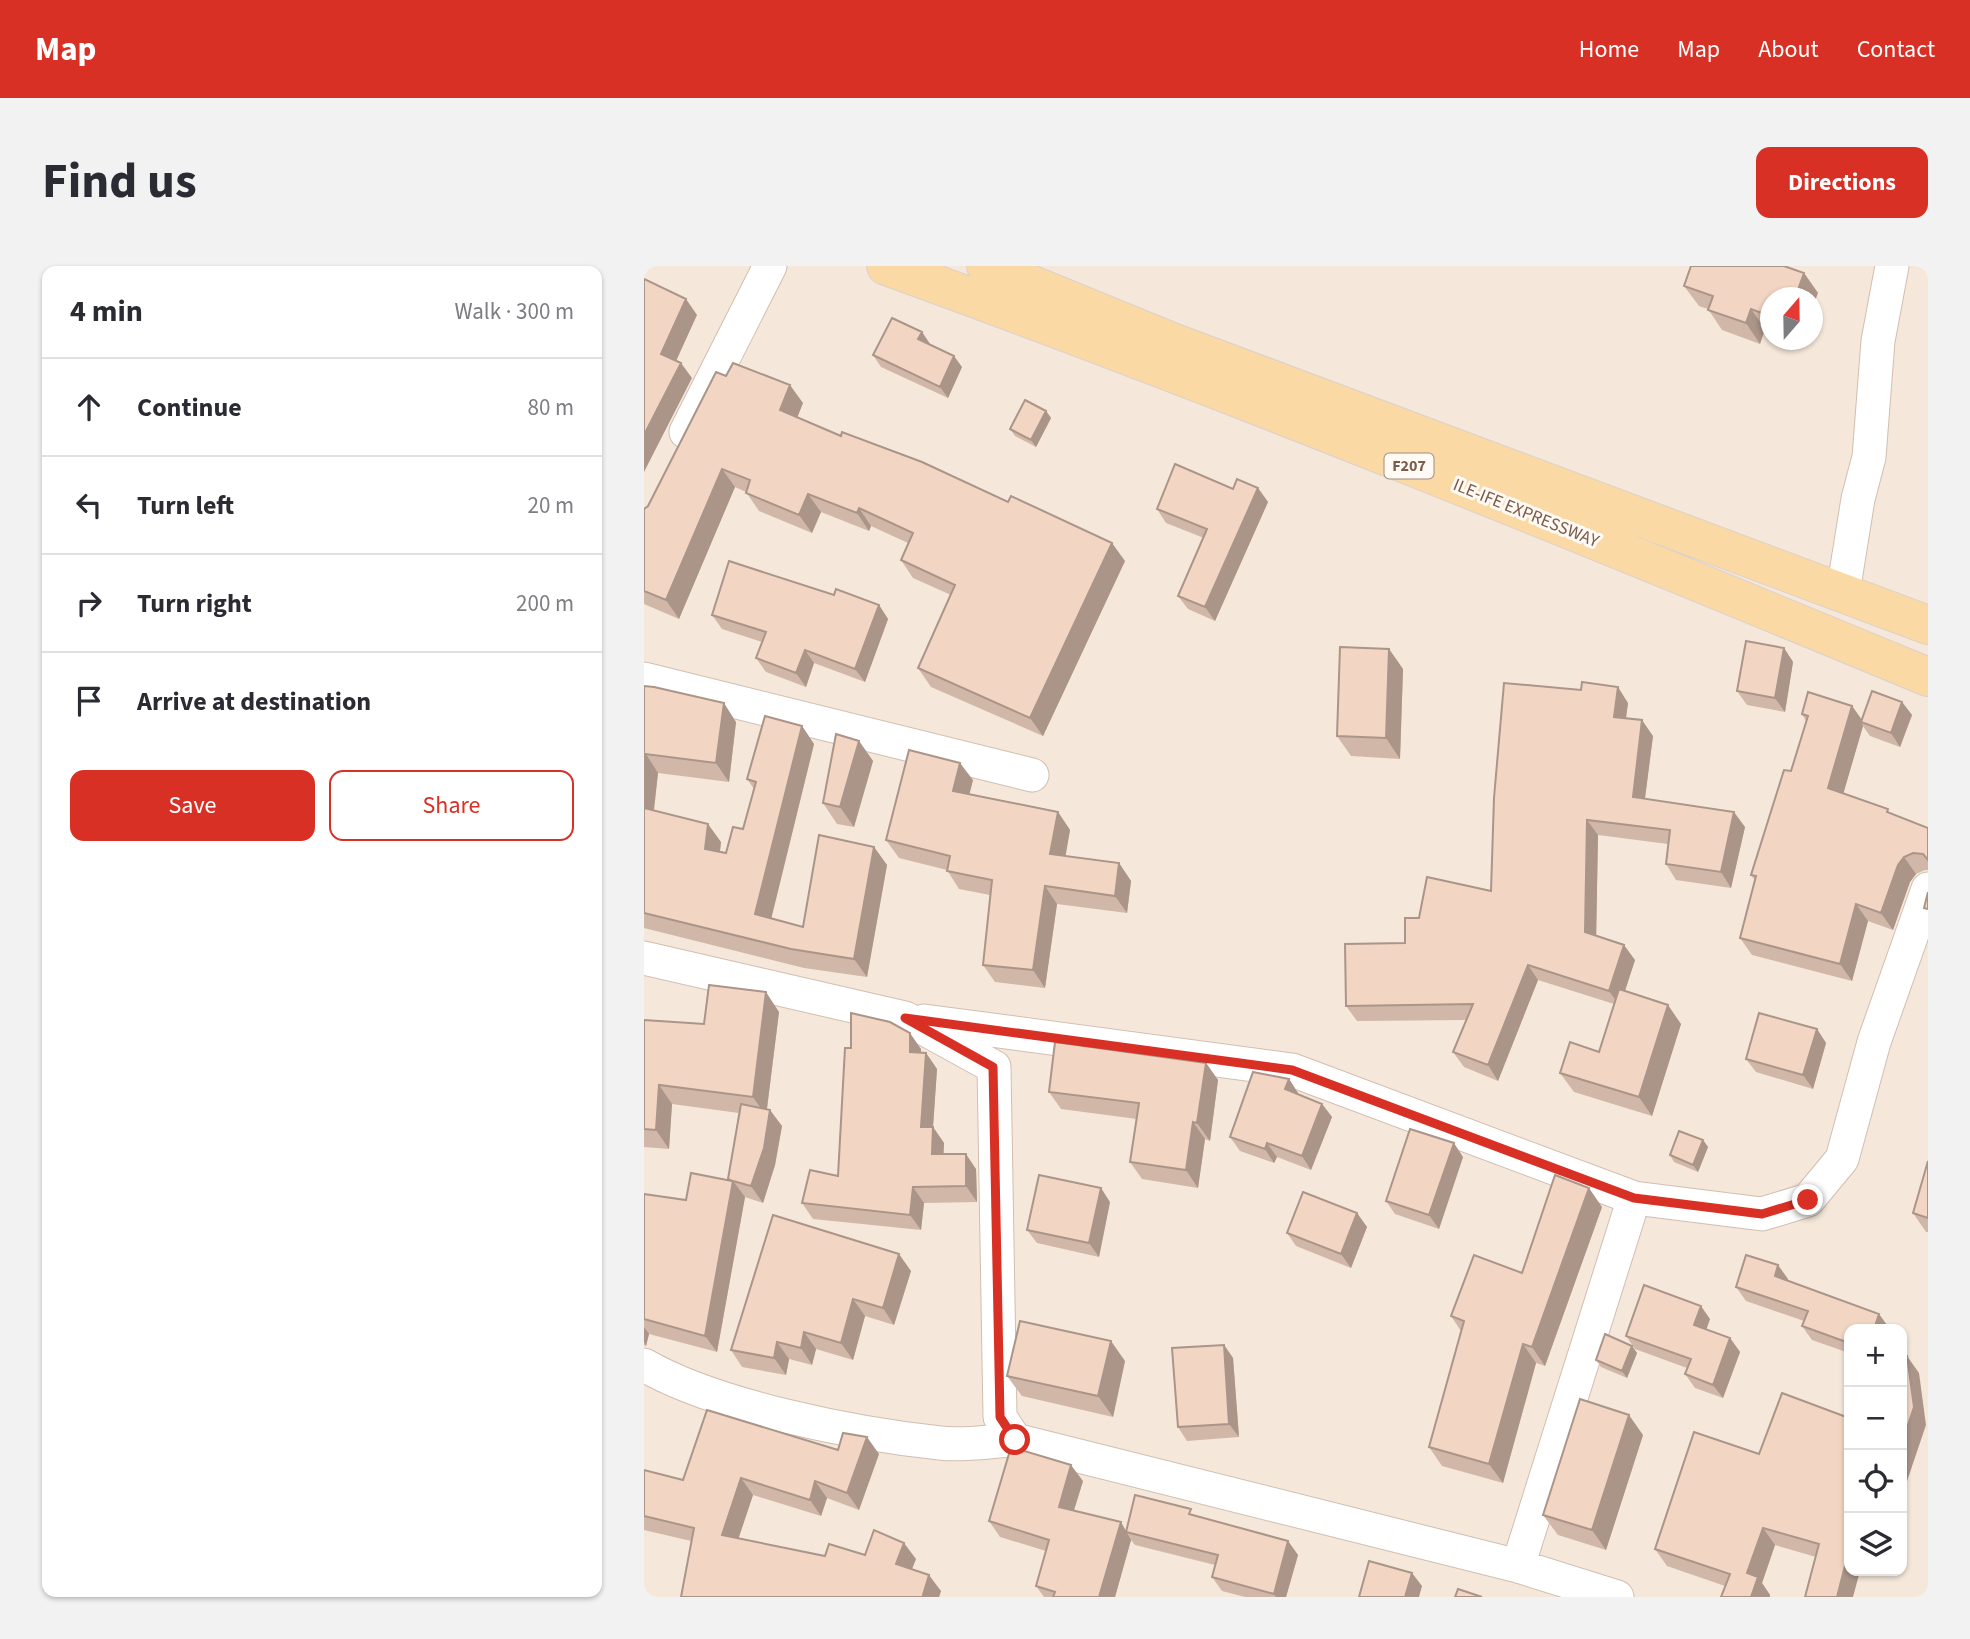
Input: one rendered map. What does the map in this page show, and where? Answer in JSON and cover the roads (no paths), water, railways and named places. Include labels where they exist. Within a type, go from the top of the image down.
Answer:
[{"type":"main road","name":"ILE-IFE EXPRESSWAY","points":[[886,266],[1130,354],[1634,555],[1928,677]]},
{"type":"main road","name":"ILE-IFE EXPRESSWAY","points":[[986,266],[1172,342],[1928,625]]},
{"type":"street","points":[[674,455],[770,266]]},
{"type":"street","points":[[1843,593],[1858,499],[1869,457],[1878,341],[1892,266]]},
{"type":"street","points":[[644,680],[1032,775]]},
{"type":"street","points":[[644,958],[905,1018],[1292,1070],[1634,1198],[1762,1214],[1808,1200],[1842,1158],[1874,1042],[1928,889]]},
{"type":"street","points":[[905,1018],[993,1067],[1000,1417],[1015,1440]]},
{"type":"street","points":[[1518,1566],[1634,1198]]},
{"type":"street","points":[[644,1365],[662,1375],[718,1395],[807,1420],[942,1444],[1015,1440],[1518,1566],[1617,1597]]}]
